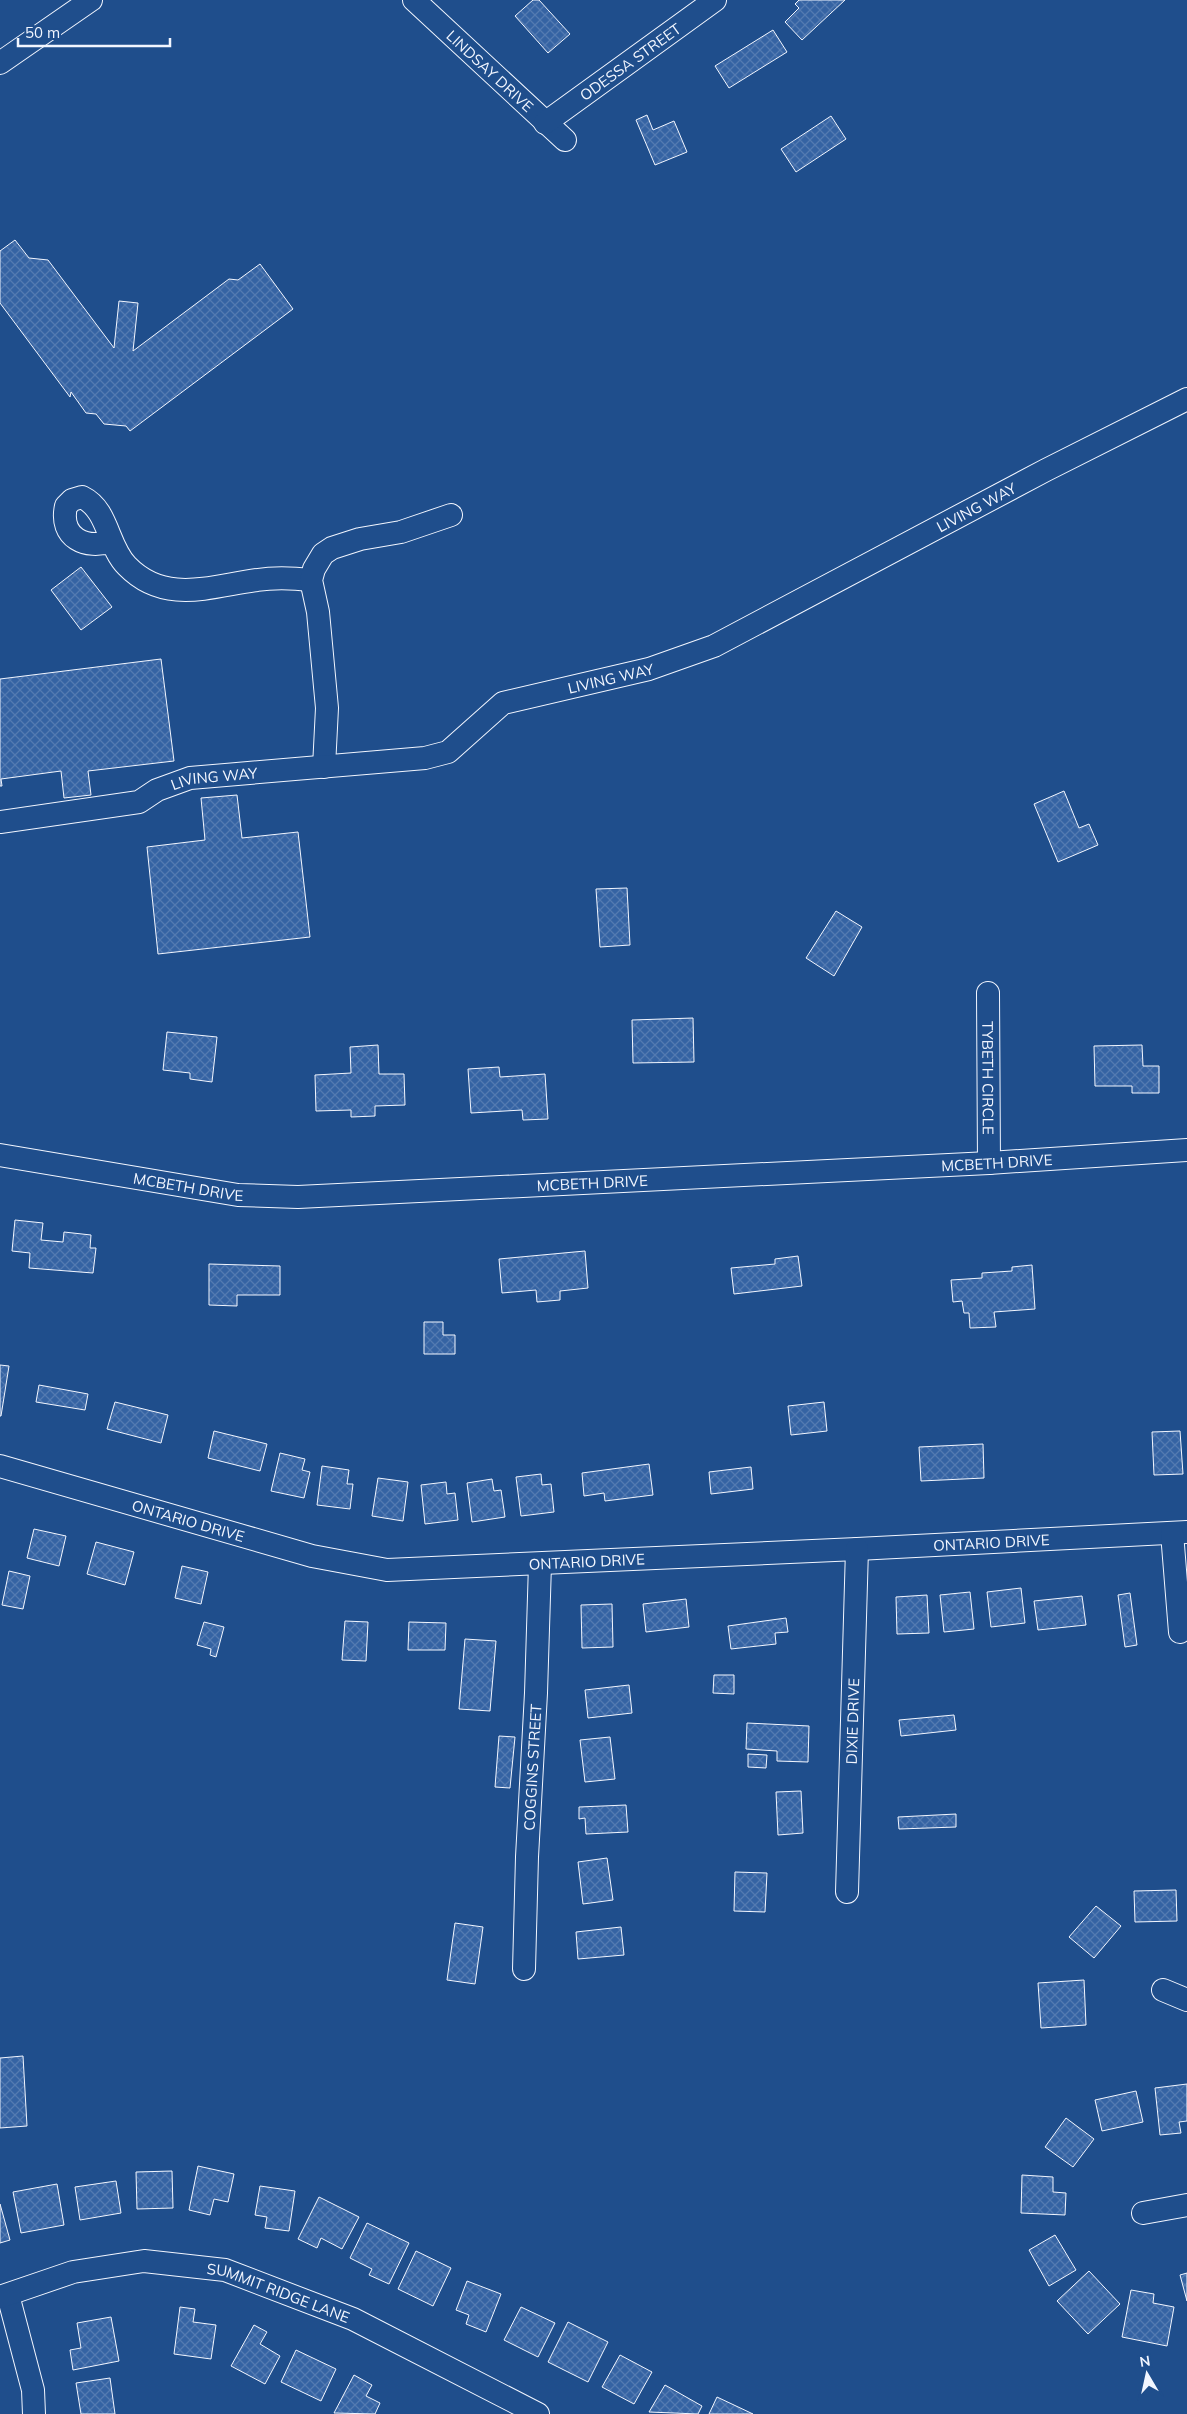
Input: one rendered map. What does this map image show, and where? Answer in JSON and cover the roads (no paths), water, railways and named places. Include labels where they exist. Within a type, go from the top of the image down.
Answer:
[{"type":"street","points":[[0,63],[91,0]]},
{"type":"street","name":"LINDSAY DRIVE","points":[[414,0],[565,140]]},
{"type":"street","name":"ODESSA STREET","points":[[545,123],[714,0]]},
{"type":"street","name":"LIVING WAY","points":[[0,822],[139,802],[156,790],[190,778],[424,758],[448,752],[503,703],[649,669],[714,646],[1046,470],[1187,399]]},
{"type":"street","points":[[324,766],[327,708],[318,612],[311,580],[319,560],[332,548],[360,539],[401,532],[452,515]]},
{"type":"street","points":[[112,541],[119,556],[127,566],[153,586],[178,590],[204,589],[283,577],[311,580]]},
{"type":"street","name":"TYBETH CIRCLE","points":[[988,993],[989,1164]]},
{"type":"street","name":"MCBETH DRIVE","points":[[0,1155],[238,1195],[298,1197],[989,1164],[1187,1150]]},
{"type":"street","name":"ONTARIO DRIVE","points":[[0,1466],[312,1556],[387,1570],[857,1550],[1179,1532]]},
{"type":"street","points":[[1179,1532],[1180,1632]]},
{"type":"street","name":"DIXIE DRIVE","points":[[847,1892],[857,1550]]},
{"type":"street","name":"COGGINS STREET","points":[[524,1970],[526,1857],[536,1692],[540,1564]]},
{"type":"street","points":[[1163,1990],[1187,2000]]},
{"type":"street","points":[[1143,2213],[1187,2205]]},
{"type":"street","name":"SUMMIT RIDGE LANE","points":[[4,2296],[73,2272],[144,2260],[225,2270],[352,2319],[538,2414]]},
{"type":"street","points":[[4,2296],[33,2390],[34,2414]]}]
